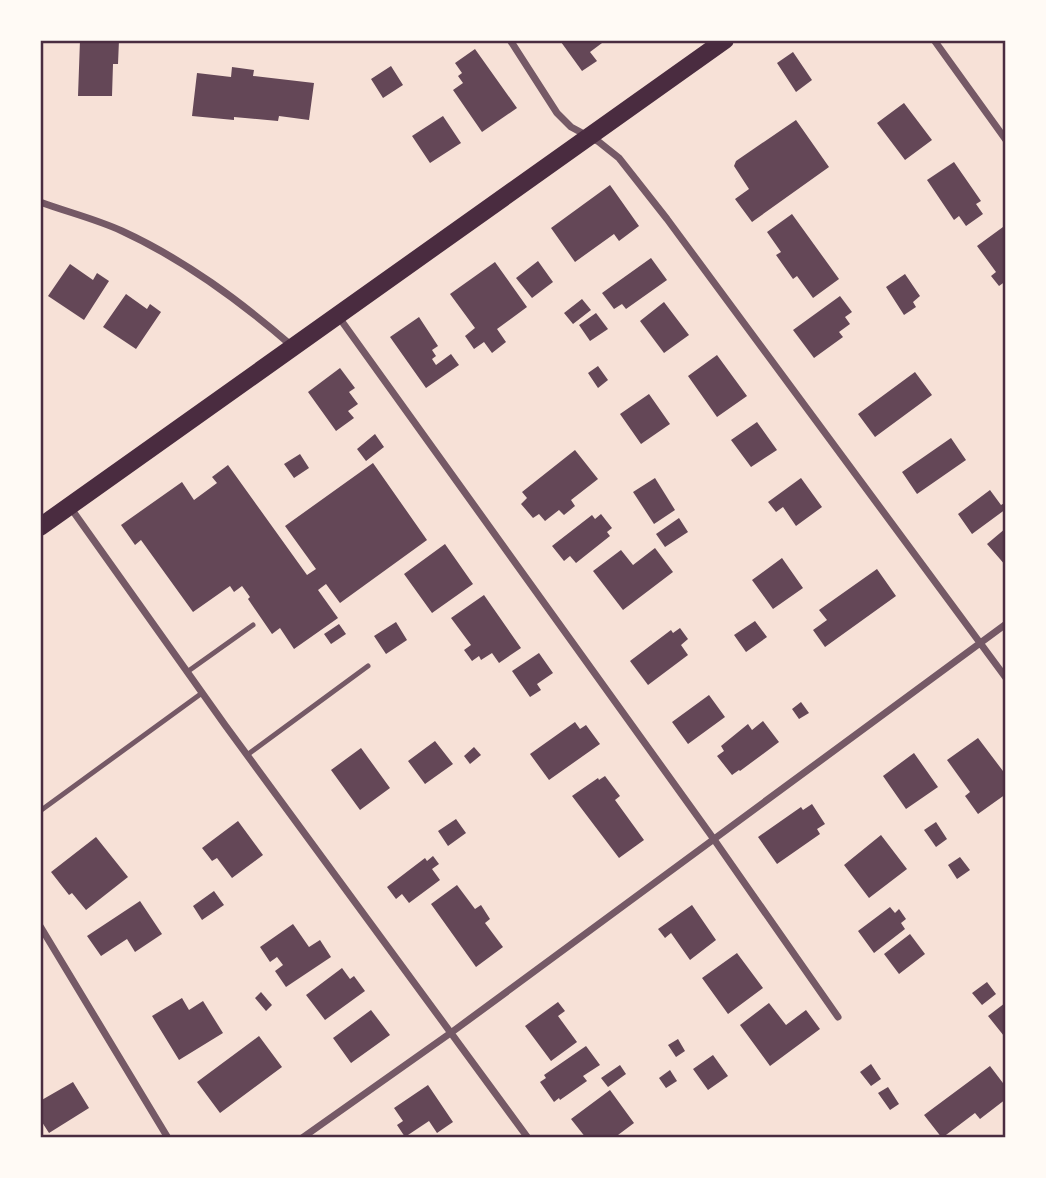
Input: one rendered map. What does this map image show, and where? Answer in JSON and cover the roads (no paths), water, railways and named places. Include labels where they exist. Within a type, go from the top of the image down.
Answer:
[{"type":"main road","points":[[40,527],[725,40]]},
{"type":"street","points":[[510,40],[557,113],[571,127],[619,158],[667,219],[1006,678]]},
{"type":"street","points":[[934,40],[1006,140]]},
{"type":"street","points":[[40,202],[121,231],[178,261],[221,289],[292,346]]},
{"type":"street","points":[[337,315],[713,838],[838,1017]]},
{"type":"street","points":[[69,506],[247,755],[528,1138]]},
{"type":"street","points":[[302,1138],[452,1032],[1006,624]]},
{"type":"street","points":[[40,926],[169,1138]]},
{"type":"lane","points":[[187,672],[253,625]]},
{"type":"lane","points":[[247,755],[368,666]]},
{"type":"lane","points":[[40,811],[202,693]]}]
